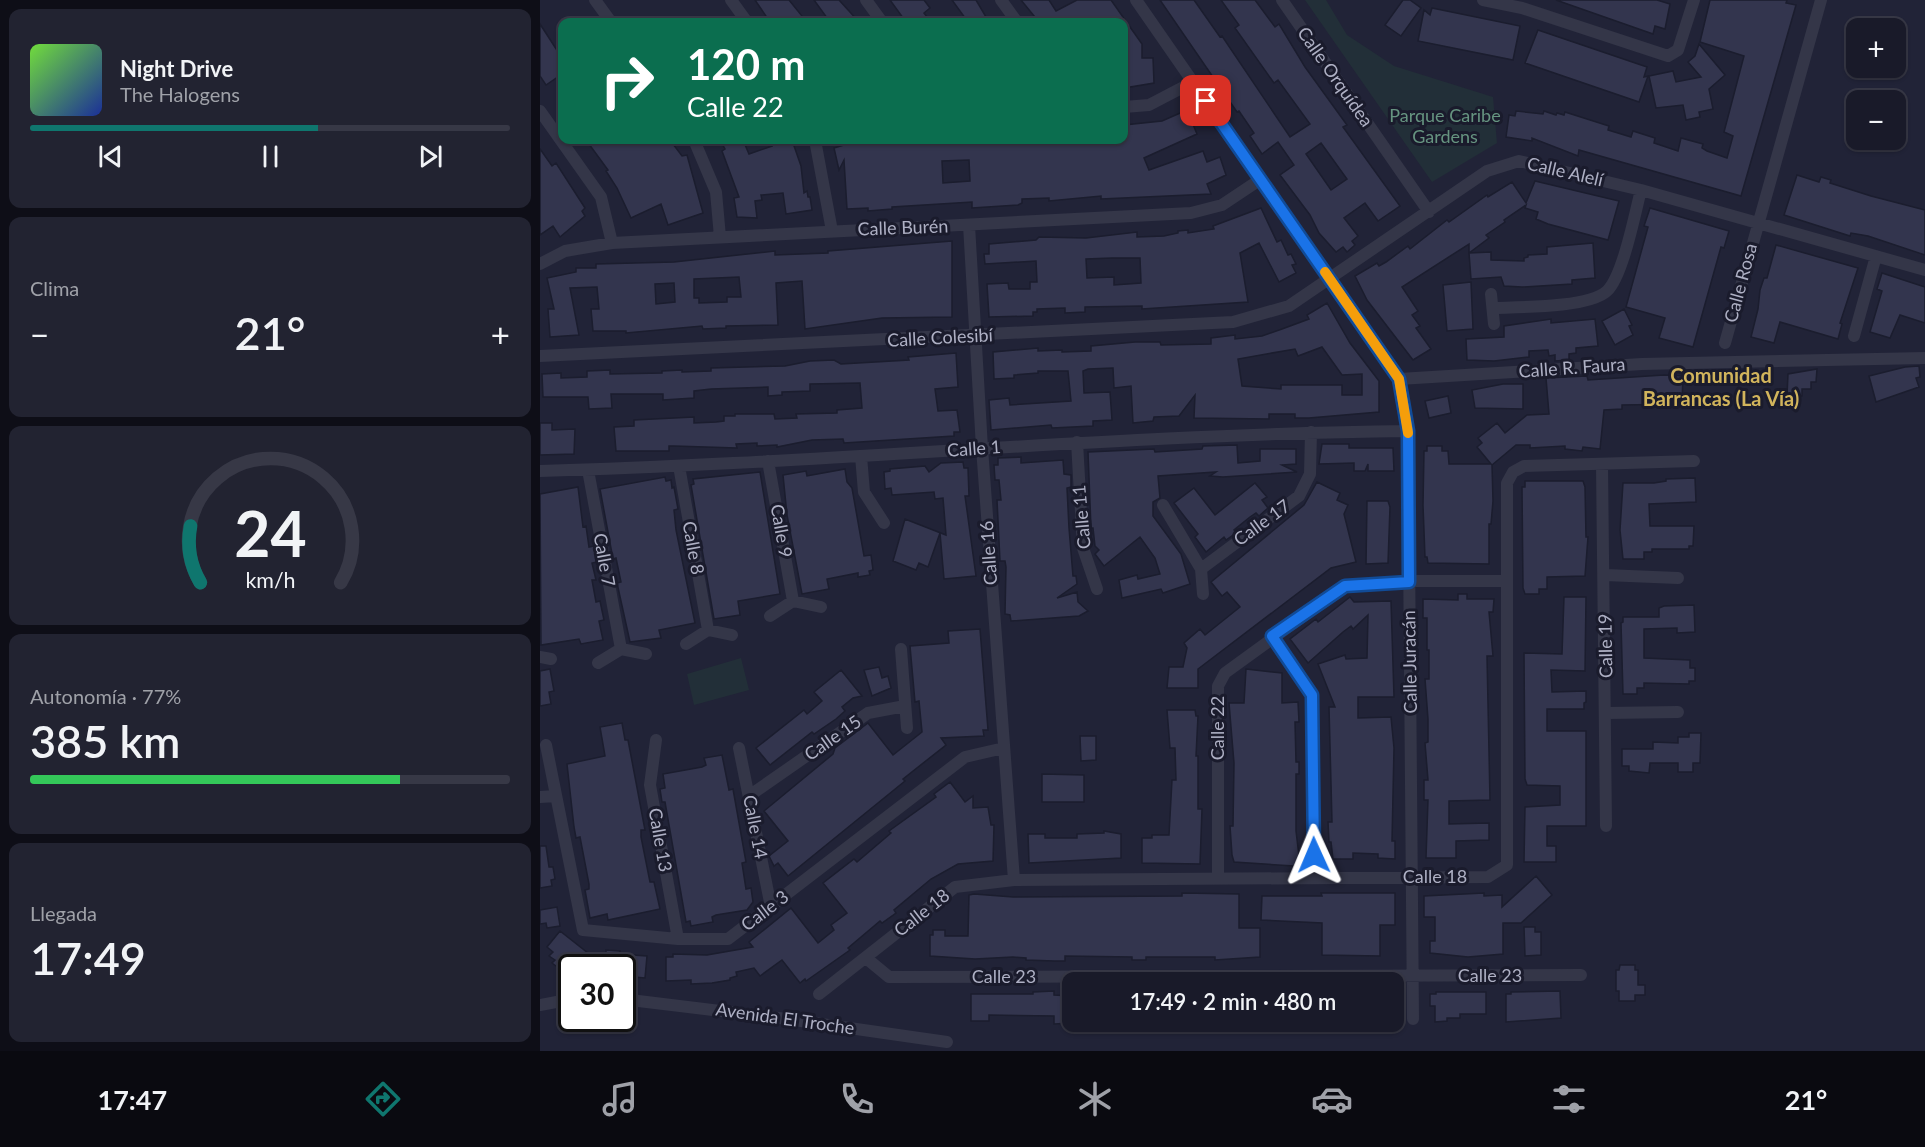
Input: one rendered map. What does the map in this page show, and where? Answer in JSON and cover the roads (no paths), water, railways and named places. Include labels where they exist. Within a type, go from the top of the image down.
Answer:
[{"type":"street","points":[[595,0],[608,18]]},
{"type":"street","points":[[731,0],[744,18]]},
{"type":"street","points":[[867,0],[879,18]]},
{"type":"street","points":[[1001,0],[1014,18]]},
{"type":"street","name":"Calle Juracán","points":[[1136,0],[1399,379],[1408,431],[1413,1019]]},
{"type":"street","name":"Calle Orquídea","points":[[1282,0],[1429,212]]},
{"type":"street","points":[[1483,0],[1522,8],[1668,56],[1678,50],[1694,0]]},
{"type":"street","name":"Calle Rosa","points":[[1725,343],[1821,0]]},
{"type":"street","points":[[1128,107],[1149,105],[1192,82]]},
{"type":"street","points":[[540,111],[558,136]]},
{"type":"street","points":[[563,144],[601,197],[612,243]]},
{"type":"street","points":[[696,144],[716,192],[720,237]]},
{"type":"street","points":[[817,144],[832,231]]},
{"type":"street","name":"Calle Alelí","points":[[1330,280],[1487,171],[1519,161],[1641,190],[1925,270]]},
{"type":"street","name":"Calle Burén","points":[[540,264],[565,251],[612,243],[1191,213],[1222,205],[1261,179]]},
{"type":"street","points":[[1493,308],[1579,303],[1607,292],[1618,275],[1641,190]]},
{"type":"street","name":"Calle 16","points":[[969,225],[982,448],[1014,880]]},
{"type":"street","points":[[1854,336],[1876,256]]},
{"type":"street","name":"Calle Colesibí","points":[[540,356],[1233,322],[1289,306],[1330,280]]},
{"type":"street","points":[[1491,294],[1494,324]]},
{"type":"street","name":"Calle R. Faura","points":[[1399,379],[1642,364],[1925,358]]},
{"type":"street","name":"Calle 1","points":[[540,471],[679,466],[1077,442],[1311,432],[1408,431]]},
{"type":"street","name":"Calle 17","points":[[1201,569],[1299,496],[1310,474],[1311,432]]},
{"type":"street","name":"Calle 11","points":[[1077,442],[1083,548],[1097,589]]},
{"type":"street","points":[[861,456],[864,492],[884,523]]},
{"type":"street","name":"Calle 9","points":[[768,461],[793,601]]},
{"type":"street","name":"Calle 18","points":[[819,994],[955,887],[1014,880],[1488,877],[1507,865],[1507,483],[1513,472],[1524,466],[1694,461]]},
{"type":"street","name":"Calle 19","points":[[1602,465],[1606,826]]},
{"type":"street","name":"Calle 8","points":[[679,466],[708,630]]},
{"type":"street","name":"Calle 7","points":[[588,470],[621,649]]},
{"type":"street","points":[[1163,505],[1201,569],[1203,594]]},
{"type":"street","points":[[1605,575],[1678,578]]},
{"type":"street","name":"Calle 22","points":[[1218,879],[1218,686],[1225,673],[1272,636],[1345,586],[1409,582],[1506,581]]},
{"type":"street","points":[[770,616],[793,601],[821,607]]},
{"type":"street","points":[[686,644],[708,630],[732,635]]},
{"type":"street","points":[[1272,636],[1312,695],[1314,878]]},
{"type":"street","points":[[598,663],[621,649],[646,654]]},
{"type":"street","points":[[901,649],[907,728]]},
{"type":"street","name":"Calle 15","points":[[749,796],[868,712],[905,706]]},
{"type":"street","points":[[1606,713],[1678,712]]},
{"type":"street","name":"Calle 13","points":[[656,740],[650,785],[678,939]]},
{"type":"street","points":[[540,796],[556,796],[546,745]]},
{"type":"street","name":"Calle 14","points":[[739,748],[771,907]]},
{"type":"street","name":"Calle 3","points":[[556,796],[584,930],[678,939],[728,939],[965,758],[1004,748]]},
{"type":"street","name":"Calle 23","points":[[866,958],[889,977],[1581,975]]},
{"type":"street","name":"Avenida El Troche","points":[[636,1001],[947,1042]]},
{"type":"street","points":[[540,1005],[558,1002]]},
{"type":"district","name":"Comunidad Barrancas (La Vía)","points":[[1721,388]]},
{"type":"park label","name":"Parque Caribe Gardens","points":[[1445,126]]}]
